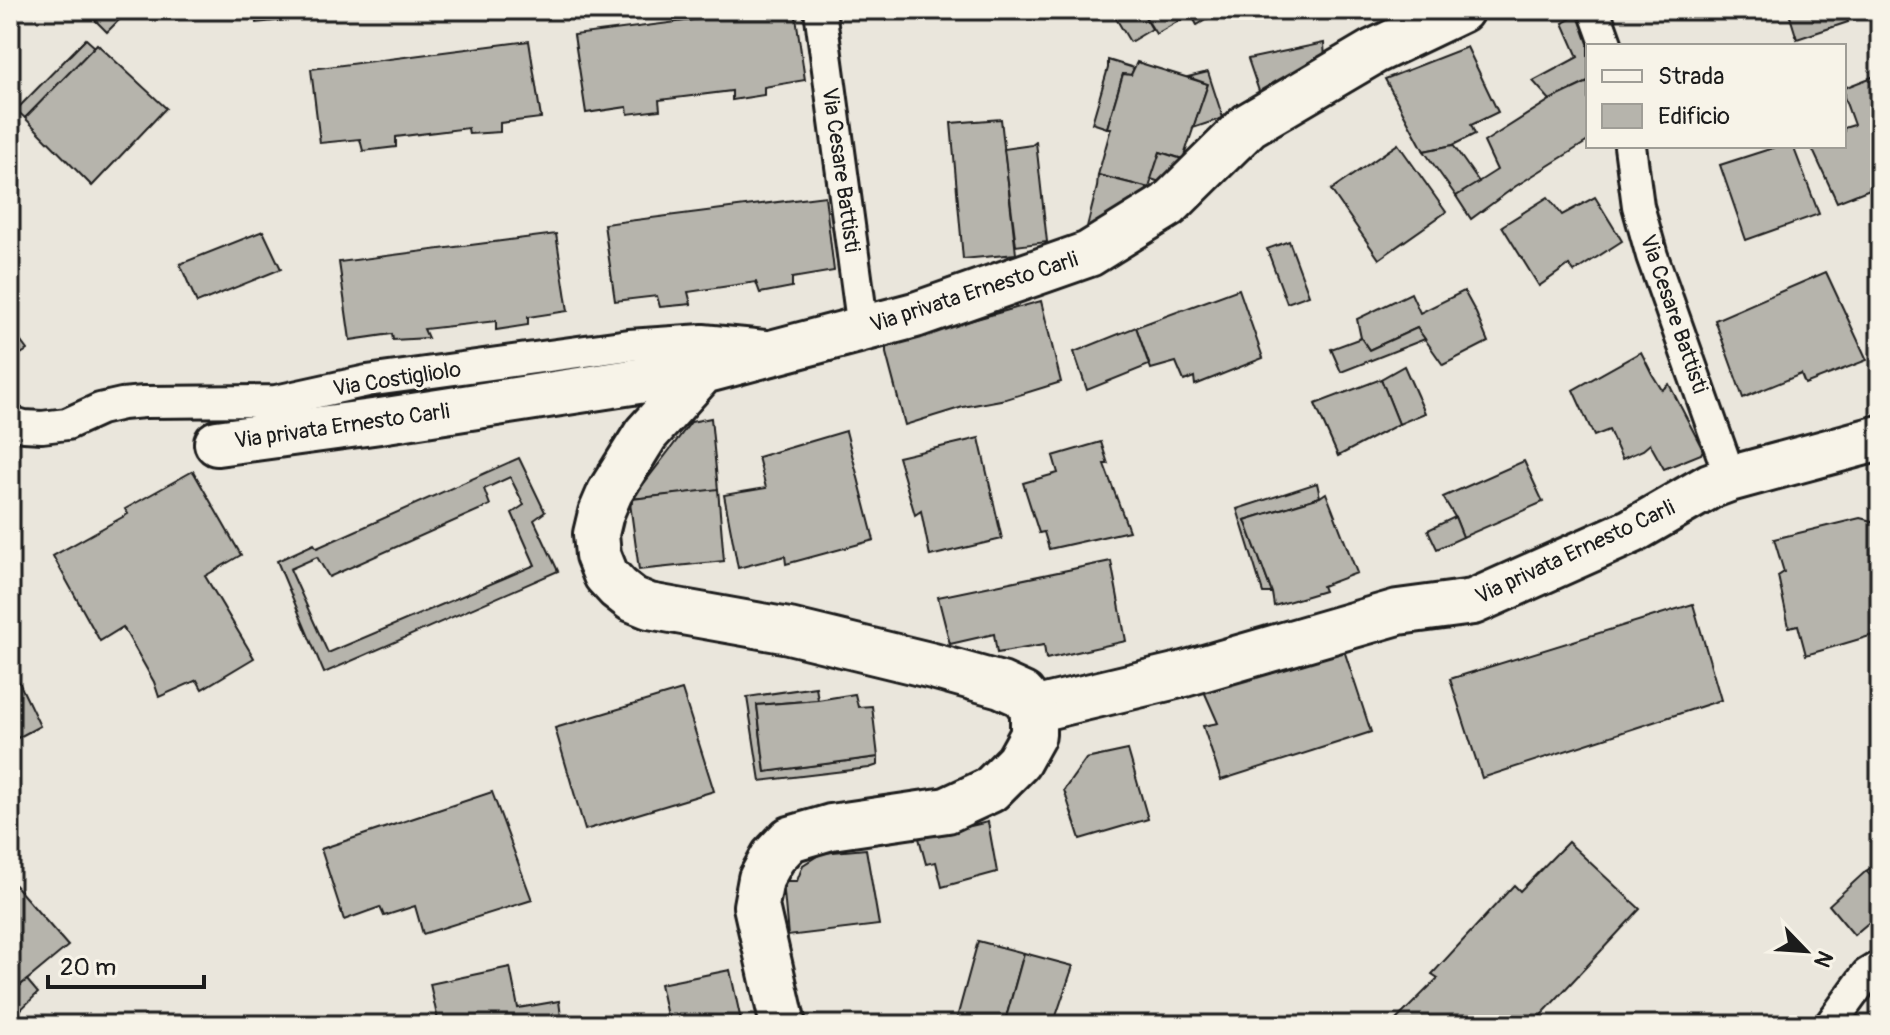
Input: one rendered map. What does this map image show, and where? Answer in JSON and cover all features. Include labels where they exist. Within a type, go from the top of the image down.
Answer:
[{"type":"street","name":"Via privata Ernesto Carli","points":[[217,443],[703,371],[915,315],[1089,254],[1168,205],[1249,125],[1373,52],[1461,10]]},
{"type":"street","points":[[703,371],[646,434],[610,492],[601,513],[596,534],[598,555],[606,575],[618,588],[632,599],[649,606],[789,631],[1001,685],[1023,695],[1033,710],[1033,735],[1018,762],[990,790],[947,810],[831,827],[790,839],[773,857],[761,879],[756,906],[783,1025]]},
{"type":"street","name":"Via privata Ernesto Carli","points":[[1033,710],[1184,674],[1398,612],[1473,602],[1632,531],[1710,486],[1880,438]]},
{"type":"lane","name":"Via Cesare Battisti","points":[[820,10],[863,329]]},
{"type":"lane","points":[[1594,10],[1606,44]]},
{"type":"lane","name":"Via Cesare Battisti","points":[[1630,148],[1638,206],[1652,256],[1729,479]]},
{"type":"lane","name":"Via Costigliolo","points":[[10,422],[24,426],[55,426],[100,409],[144,402],[276,401],[367,381],[629,345],[703,340],[787,349]]},
{"type":"lane","points":[[1830,1025],[1867,974],[1880,966]]},
{"type":"building","points":[[85,10],[129,10],[107,32]]},
{"type":"building","points":[[256,10],[335,10],[336,15],[256,23]]},
{"type":"building","points":[[772,10],[795,10],[805,80],[764,87],[764,95],[732,100],[732,91],[659,100],[660,110],[628,114],[627,107],[586,113],[574,35]]},
{"type":"building","points":[[1111,10],[1141,10],[1152,29],[1130,42]]},
{"type":"building","points":[[1141,10],[1222,10],[1197,25],[1191,14],[1156,34]]},
{"type":"building","points":[[1788,10],[1844,10],[1848,22],[1797,39]]},
{"type":"building","points":[[1581,13],[1594,44],[1586,44],[1586,83],[1550,100],[1533,81],[1578,57],[1563,23]]},
{"type":"building","points":[[86,39],[96,48],[25,118],[16,110]]},
{"type":"building","points":[[529,41],[541,118],[500,123],[500,132],[469,134],[468,128],[396,137],[396,147],[363,151],[360,139],[320,143],[311,69]]},
{"type":"building","points":[[1324,43],[1325,61],[1260,94],[1248,59]]},
{"type":"building","points":[[97,44],[166,108],[92,186],[25,118]]},
{"type":"building","points":[[1467,47],[1498,112],[1471,125],[1475,134],[1453,145],[1424,151],[1385,79]]},
{"type":"building","points":[[1108,60],[1134,68],[1131,75],[1123,74],[1107,128],[1092,123]]},
{"type":"building","points":[[1137,62],[1208,84],[1183,159],[1160,152],[1149,188],[1098,175],[1111,128],[1107,128],[1123,74],[1131,75]]},
{"type":"building","points":[[1208,72],[1223,118],[1193,128],[1208,84],[1188,77]]},
{"type":"building","points":[[1880,74],[1880,185],[1837,202],[1812,148],[1846,148],[1846,127],[1854,125],[1846,103],[1846,87]]},
{"type":"building","points":[[1586,83],[1586,142],[1516,186],[1471,219],[1456,196],[1497,170],[1484,142],[1550,100]]},
{"type":"building","points":[[1001,119],[1016,254],[963,259],[951,123]]},
{"type":"building","points":[[1036,142],[1047,242],[1016,246],[1004,149]]},
{"type":"building","points":[[1398,144],[1446,212],[1379,259],[1331,190]]},
{"type":"building","points":[[1453,145],[1479,182],[1456,196],[1424,151]]},
{"type":"building","points":[[1773,148],[1794,148],[1819,214],[1746,240],[1720,165]]},
{"type":"building","points":[[1160,152],[1185,160],[1163,183],[1151,179]]},
{"type":"building","points":[[1098,175],[1149,188],[1143,209],[1090,232],[1087,227]]},
{"type":"building","points":[[825,196],[834,271],[792,278],[792,287],[760,293],[756,282],[688,292],[691,304],[660,307],[657,296],[615,301],[604,224]]},
{"type":"building","points":[[1548,197],[1562,215],[1595,197],[1622,241],[1574,272],[1569,265],[1539,286],[1502,226]]},
{"type":"building","points":[[263,231],[281,269],[197,303],[180,264]]},
{"type":"building","points":[[556,234],[568,311],[528,317],[528,325],[496,330],[496,321],[424,329],[428,338],[393,340],[392,334],[350,340],[339,262]]},
{"type":"building","points":[[1289,241],[1309,295],[1287,303],[1267,249]]},
{"type":"building","points":[[1826,272],[1867,360],[1805,384],[1801,374],[1743,398],[1715,320]]},
{"type":"building","points":[[1239,289],[1263,358],[1195,385],[1194,377],[1184,381],[1176,362],[1151,369],[1136,327]]},
{"type":"building","points":[[1464,291],[1488,342],[1443,365],[1417,328],[1369,350],[1361,338],[1357,319],[1411,293],[1420,313]]},
{"type":"building","points":[[1041,301],[1061,382],[905,425],[886,344]]},
{"type":"building","points":[[10,327],[27,350],[10,361]]},
{"type":"building","points":[[1136,327],[1149,365],[1087,390],[1074,352]]},
{"type":"building","points":[[1417,328],[1425,339],[1341,372],[1331,349],[1361,338],[1369,350]]},
{"type":"building","points":[[1641,352],[1662,390],[1669,384],[1703,450],[1701,454],[1664,469],[1650,444],[1622,459],[1609,430],[1594,436],[1573,390]]},
{"type":"building","points":[[1404,366],[1425,413],[1399,424],[1381,379]]},
{"type":"building","points":[[1381,379],[1399,424],[1338,456],[1315,404]]},
{"type":"building","points":[[711,418],[718,490],[632,499],[691,422]]},
{"type":"building","points":[[846,431],[874,540],[786,564],[785,556],[738,568],[724,495],[766,488],[758,457]]},
{"type":"building","points":[[979,438],[1002,539],[930,556],[921,511],[915,515],[898,457]]},
{"type":"building","points":[[1101,442],[1108,464],[1104,464],[1129,531],[1049,549],[1044,532],[1039,533],[1023,483],[1058,473],[1053,456]]},
{"type":"building","points":[[519,458],[545,512],[534,520],[558,571],[324,673],[277,561],[314,544],[317,548]],"holes":[[[510,477],[524,505],[512,513],[535,565],[328,653],[290,569],[317,557],[329,577],[490,505],[484,489]]]},
{"type":"building","points":[[1524,461],[1543,502],[1463,537],[1443,497]]},
{"type":"building","points":[[193,471],[241,555],[205,576],[254,658],[202,689],[197,680],[159,697],[154,682],[123,627],[100,641],[53,556],[128,514],[125,509]]},
{"type":"building","points":[[1317,483],[1320,497],[1245,520],[1272,593],[1263,593],[1237,509]]},
{"type":"building","points":[[718,489],[724,561],[639,570],[632,499]]},
{"type":"building","points":[[1326,493],[1357,573],[1322,586],[1324,591],[1274,606],[1245,520]]},
{"type":"building","points":[[1455,517],[1463,537],[1437,549],[1428,530]]},
{"type":"building","points":[[1860,518],[1880,523],[1880,633],[1806,655],[1798,625],[1789,627],[1778,576],[1784,572],[1774,539]]},
{"type":"building","points":[[1111,561],[1126,641],[1046,659],[1044,645],[997,653],[994,634],[950,644],[938,597]]},
{"type":"building","points":[[1693,604],[1721,700],[1482,778],[1450,679]]},
{"type":"building","points":[[1342,644],[1371,732],[1221,780],[1203,726],[1218,723],[1203,689]]},
{"type":"building","points":[[16,676],[40,726],[10,742],[10,679]]},
{"type":"building","points":[[816,687],[818,700],[757,705],[765,772],[878,757],[878,765],[760,781],[747,697]]},
{"type":"building","points":[[682,690],[714,791],[585,830],[555,728]]},
{"type":"building","points":[[855,694],[858,707],[872,706],[878,757],[765,772],[757,705]]},
{"type":"building","points":[[1128,750],[1148,819],[1080,839],[1064,790],[1086,759]]},
{"type":"building","points":[[492,792],[532,900],[423,934],[415,906],[384,916],[380,907],[344,920],[321,849]]},
{"type":"building","points":[[988,822],[997,872],[942,887],[936,862],[926,864],[919,838]]},
{"type":"building","points":[[1568,842],[1640,909],[1532,1025],[1392,1024],[1438,978],[1432,974],[1514,885],[1520,891]]},
{"type":"building","points":[[866,849],[879,925],[788,936],[783,881],[797,881],[803,865],[822,853]]},
{"type":"building","points":[[1880,862],[1880,884],[1866,871]]},
{"type":"building","points":[[1866,871],[1880,884],[1880,913],[1854,935],[1829,905]]},
{"type":"building","points":[[12,882],[68,946],[10,994],[10,884]]},
{"type":"building","points":[[978,941],[1024,953],[1004,1025],[955,1025]]},
{"type":"building","points":[[1024,953],[1073,966],[1053,1025],[1004,1025]]},
{"type":"building","points":[[510,967],[518,1008],[559,1001],[562,1025],[439,1025],[430,984]]},
{"type":"building","points":[[730,970],[742,1025],[712,1025],[711,1021],[669,1025],[660,984]]},
{"type":"building","points":[[27,980],[38,993],[10,1020],[10,994]]}]
